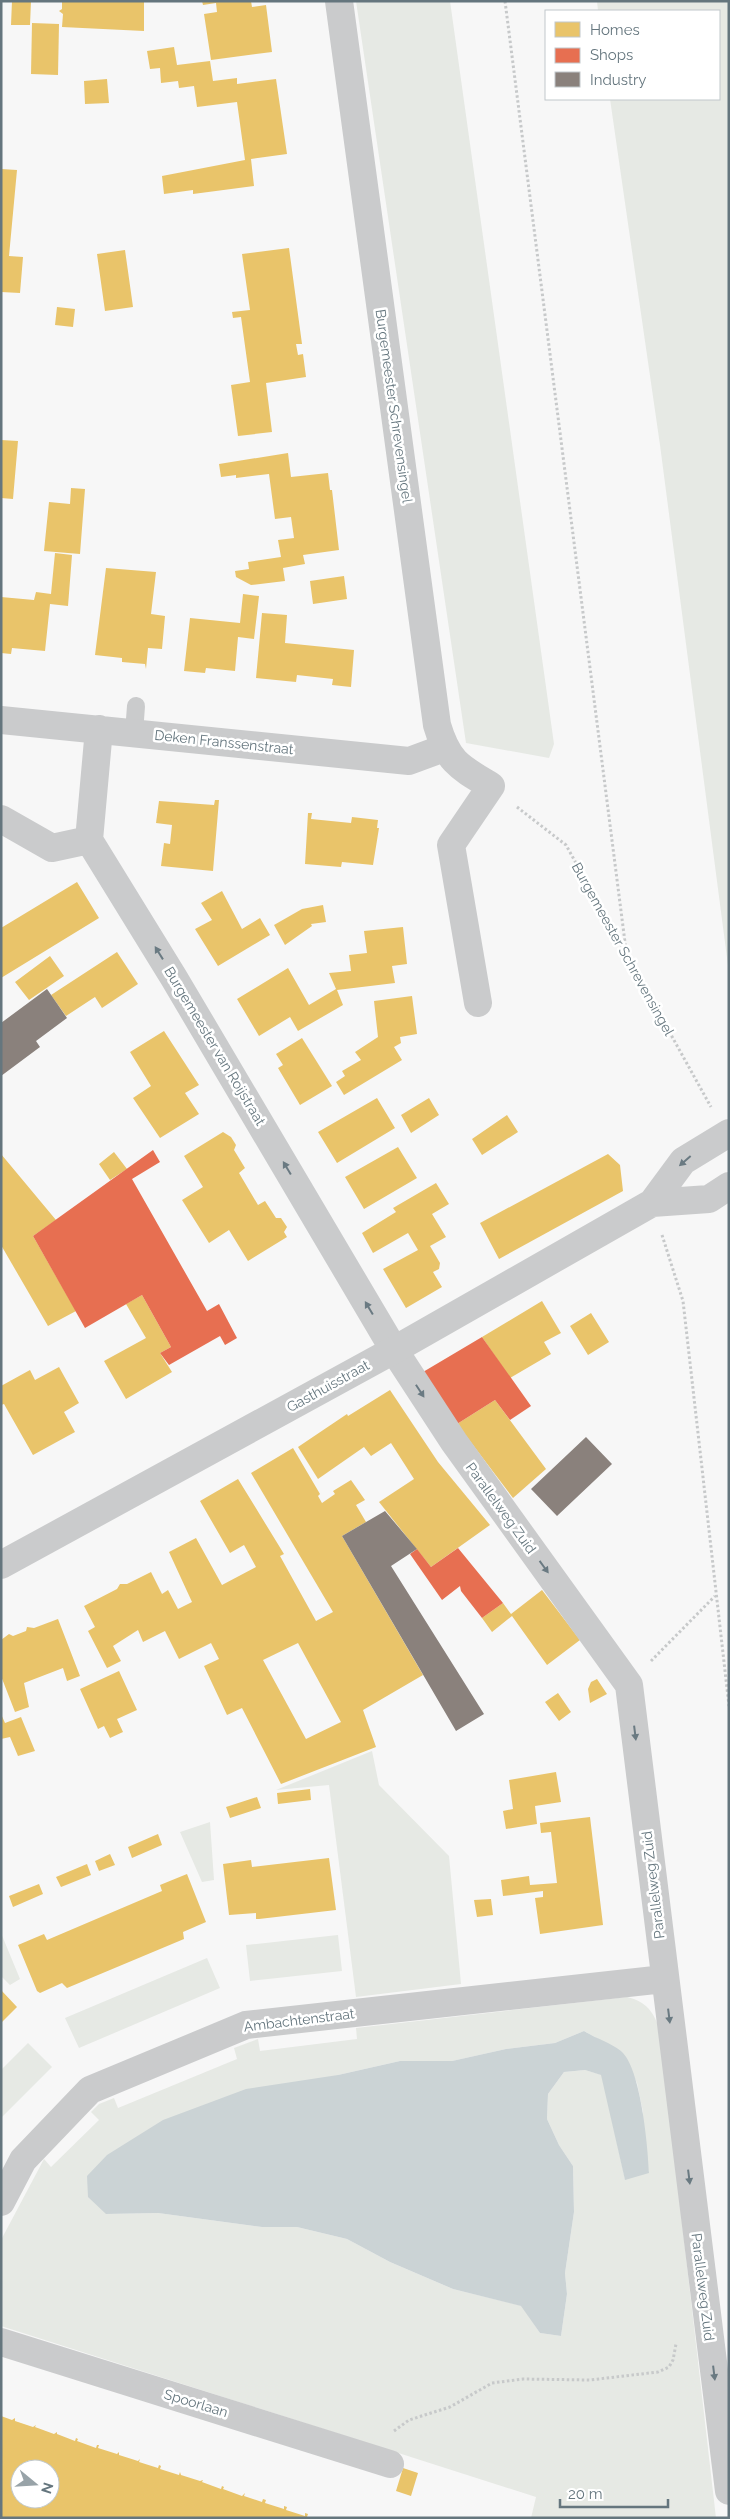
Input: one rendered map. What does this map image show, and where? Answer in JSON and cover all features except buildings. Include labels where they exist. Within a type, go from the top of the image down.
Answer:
[{"type":"street","name":"Burgemeester Schrevensingel","points":[[339,1],[436,715],[444,748],[459,766],[491,786]]},
{"type":"street","name":"Deken Franssenstraat","points":[[1,720],[409,761],[444,748]]},
{"type":"street","points":[[1,819],[52,848],[89,840],[99,729]]},
{"type":"street","points":[[478,1003],[451,845],[491,786]]},
{"type":"street","name":"Burgemeester van Roijstraat","points":[[89,840],[174,978],[394,1350]]},
{"type":"street","name":"Gasthuisstraat","points":[[1,1565],[394,1350],[652,1203],[683,1161],[728,1134]]},
{"type":"street","name":"Gasthuisstraat","points":[[652,1203],[709,1199],[729,1186]]},
{"type":"street","name":"Parallelweg Zuid","points":[[394,1350],[454,1442],[629,1684],[729,2492]]},
{"type":"street","name":"Ambachtenstraat","points":[[1,2202],[23,2160],[90,2090],[246,2025],[664,1979]]},
{"type":"street","name":"Spoorlaan","points":[[1,2342],[390,2464]]},
{"type":"lane","points":[[134,733],[136,706]]},
{"type":"path","points":[[506,1],[627,958]]},
{"type":"path","name":"Burgemeester Schrevensingel","points":[[491,786],[566,845],[627,958],[728,1134]]},
{"type":"path","points":[[652,1203],[683,1300],[729,1706]]},
{"type":"path","points":[[629,1684],[715,1595]]},
{"type":"path","points":[[362,2455],[409,2420],[450,2407],[492,2383],[523,2379],[590,2380],[658,2372],[669,2367],[674,2360],[679,2319],[682,2315],[706,2311]]},
{"type":"shaded area","points":[[356,1],[450,1],[554,744],[549,758],[466,743]]},
{"type":"shaded area","points":[[597,1],[729,1],[729,973],[660,445],[610,100],[720,100],[720,10],[598,10]]},
{"type":"shaded area","points":[[372,1751],[379,1785],[449,1856],[461,1984],[356,1997],[329,1785],[276,1790]]},
{"type":"shaded area","points":[[210,1822],[214,1880],[202,1882],[180,1832]]},
{"type":"shaded area","points":[[1,1933],[20,1979],[10,1985],[1,1976]]},
{"type":"shaded area","points":[[338,1935],[342,1971],[250,1981],[246,1945]]},
{"type":"shaded area","points":[[207,1958],[220,1988],[79,2048],[65,2018]]},
{"type":"shaded area","points":[[627,1997],[645,2005],[652,2013],[660,2031],[716,2518],[531,2518],[536,2497],[1,2326],[1,2240],[44,2159],[51,2167],[99,2120],[91,2112],[99,2104],[114,2098],[118,2108],[237,2059],[234,2048],[258,2039],[260,2051],[357,2039],[356,2028]],"holes":[[[584,2031],[622,2052],[637,2083],[643,2112],[625,2179],[602,2075],[585,2070],[564,2072],[548,2094],[547,2119],[559,2145],[573,2166],[574,2212],[565,2273],[567,2294],[561,2336],[540,2333],[522,2306],[453,2289],[390,2262],[347,2239],[297,2227],[262,2227],[158,2213],[106,2214],[338,2075],[400,2061],[452,2061],[506,2049],[555,2043]]]},
{"type":"shaded area","points":[[584,2031],[617,2048],[628,2060],[634,2074],[642,2109],[649,2173],[625,2180],[601,2075],[585,2070],[564,2072],[548,2094],[547,2119],[559,2145],[573,2166],[574,2212],[565,2273],[567,2294],[561,2336],[540,2333],[521,2306],[453,2289],[390,2262],[347,2239],[297,2227],[262,2227],[158,2213],[106,2214],[88,2197],[87,2176],[107,2155],[163,2120],[246,2089],[338,2075],[400,2061],[452,2061],[506,2049],[555,2043]]},
{"type":"shaded area","points":[[28,2043],[52,2067],[1,2118],[1,2070]]}]
